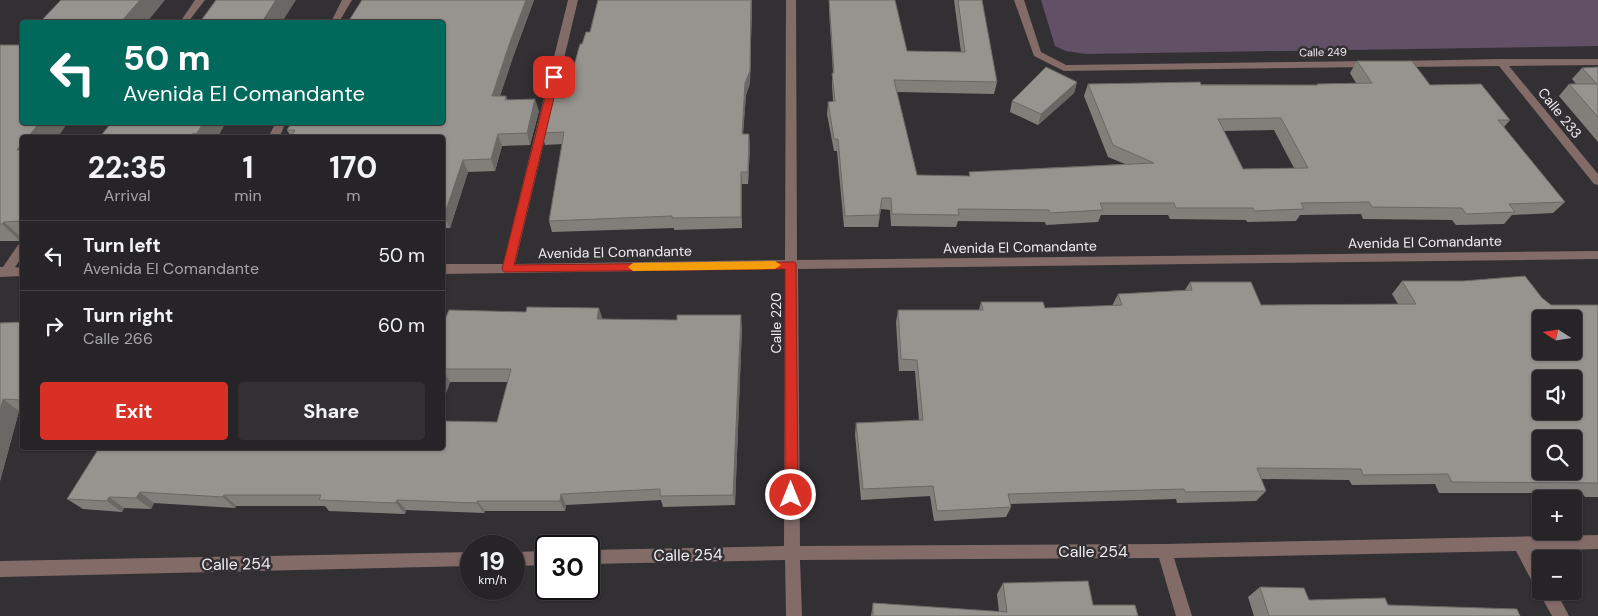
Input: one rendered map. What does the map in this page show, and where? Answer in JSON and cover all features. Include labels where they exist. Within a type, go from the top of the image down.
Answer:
[{"type":"street","points":[[185,20],[200,0]]},
{"type":"street","points":[[336,20],[347,0]]},
{"type":"street","points":[[508,269],[573,0]]},
{"type":"street","name":"Calle 220","points":[[791,0],[792,553],[794,616]]},
{"type":"street","name":"Calle 249","points":[[1018,0],[1037,54],[1049,62],[1064,68],[1598,62]]},
{"type":"street","name":"Calle 233","points":[[1501,62],[1598,181]]},
{"type":"street","points":[[3,272],[20,251]]},
{"type":"street","name":"Avenida El Comandante","points":[[445,270],[1598,255]]},
{"type":"street","points":[[3,272],[20,272]]},
{"type":"street","name":"Calle 254","points":[[600,557],[792,553],[1164,551],[1598,542]]},
{"type":"street","points":[[1520,544],[1532,566]]},
{"type":"street","points":[[1164,551],[1184,616]]},
{"type":"street","name":"Calle 254","points":[[0,569],[460,559]]},
{"type":"street","points":[[1552,600],[1561,616]]},
{"type":"shaded area","points":[[1041,0],[1598,0],[1598,46],[1086,54],[1066,51],[1055,46]]},
{"type":"building","points":[[61,0],[140,0],[123,20],[42,20]]},
{"type":"building","points":[[216,0],[276,0],[263,20],[201,20]]},
{"type":"building","points":[[362,0],[526,0],[492,96],[506,96],[505,100],[535,99],[527,133],[498,134],[491,159],[463,160],[445,213],[445,135],[292,135],[295,130],[287,130],[290,125],[445,125],[445,20],[349,20]]},
{"type":"building","points":[[598,0],[751,0],[750,71],[745,83],[742,134],[749,134],[748,172],[741,172],[741,217],[672,218],[672,216],[549,221],[564,132],[542,133],[550,98],[565,98],[580,44],[582,44],[586,32],[590,32]]},
{"type":"building","points":[[829,0],[895,0],[907,51],[965,52],[958,0],[982,0],[997,82],[894,80],[917,175],[970,176],[969,172],[1154,163],[1113,145],[1088,84],[1200,82],[1201,85],[1318,85],[1372,83],[1357,61],[1412,61],[1430,85],[1481,84],[1510,120],[1498,120],[1565,202],[1509,204],[1515,212],[1466,214],[1462,208],[1372,207],[1369,202],[1301,203],[1304,209],[1254,211],[1253,208],[1176,208],[1174,203],[1100,203],[1103,210],[1050,213],[1049,210],[958,209],[959,215],[892,214],[891,198],[882,198],[879,215],[845,216],[838,139],[834,139],[828,102],[835,101],[832,73],[834,73]],"holes":[[[1281,118],[1308,168],[1243,169],[1218,119]]]},
{"type":"building","points":[[0,45],[20,45],[20,125],[38,125],[29,135],[20,135],[20,146],[17,150],[20,150],[20,221],[4,222],[2,224],[0,224]]},
{"type":"building","points":[[1046,67],[1077,82],[1041,114],[1012,101]]},
{"type":"building","points":[[1598,67],[1598,117],[1569,84],[1597,84],[1582,68]]},
{"type":"building","points":[[110,125],[202,125],[197,133],[191,135],[101,135]]},
{"type":"building","points":[[1525,276],[1542,298],[1551,305],[1598,305],[1598,483],[1452,482],[1448,474],[1363,475],[1361,469],[1257,468],[1266,491],[1186,492],[1184,489],[1008,494],[1011,507],[937,511],[933,486],[863,489],[856,423],[923,420],[917,360],[901,359],[898,310],[983,310],[981,302],[1043,302],[1045,308],[1122,305],[1118,294],[1192,290],[1190,282],[1251,282],[1261,305],[1416,304],[1402,281],[1463,281]]},
{"type":"building","points":[[527,307],[599,308],[597,319],[677,320],[677,315],[741,315],[733,495],[660,496],[660,489],[561,494],[560,501],[477,501],[477,503],[397,500],[396,503],[319,500],[321,495],[224,495],[223,497],[140,492],[136,498],[109,497],[107,501],[67,499],[98,450],[445,450],[445,421],[497,422],[511,369],[445,369],[445,319],[449,310],[526,312]]},
{"type":"building","points":[[20,322],[20,400],[3,399],[0,410],[0,323]]},
{"type":"building","points":[[1088,581],[1093,605],[1135,605],[1138,616],[873,616],[873,603],[1007,612],[1003,583]]},
{"type":"building","points":[[1260,587],[1304,588],[1309,600],[1385,598],[1388,605],[1517,609],[1520,616],[1269,616]]},
{"type":"slow traffic","points":[[633,267],[775,265]]},
{"type":"route","points":[[554,77],[508,269],[791,264],[791,495]]}]
